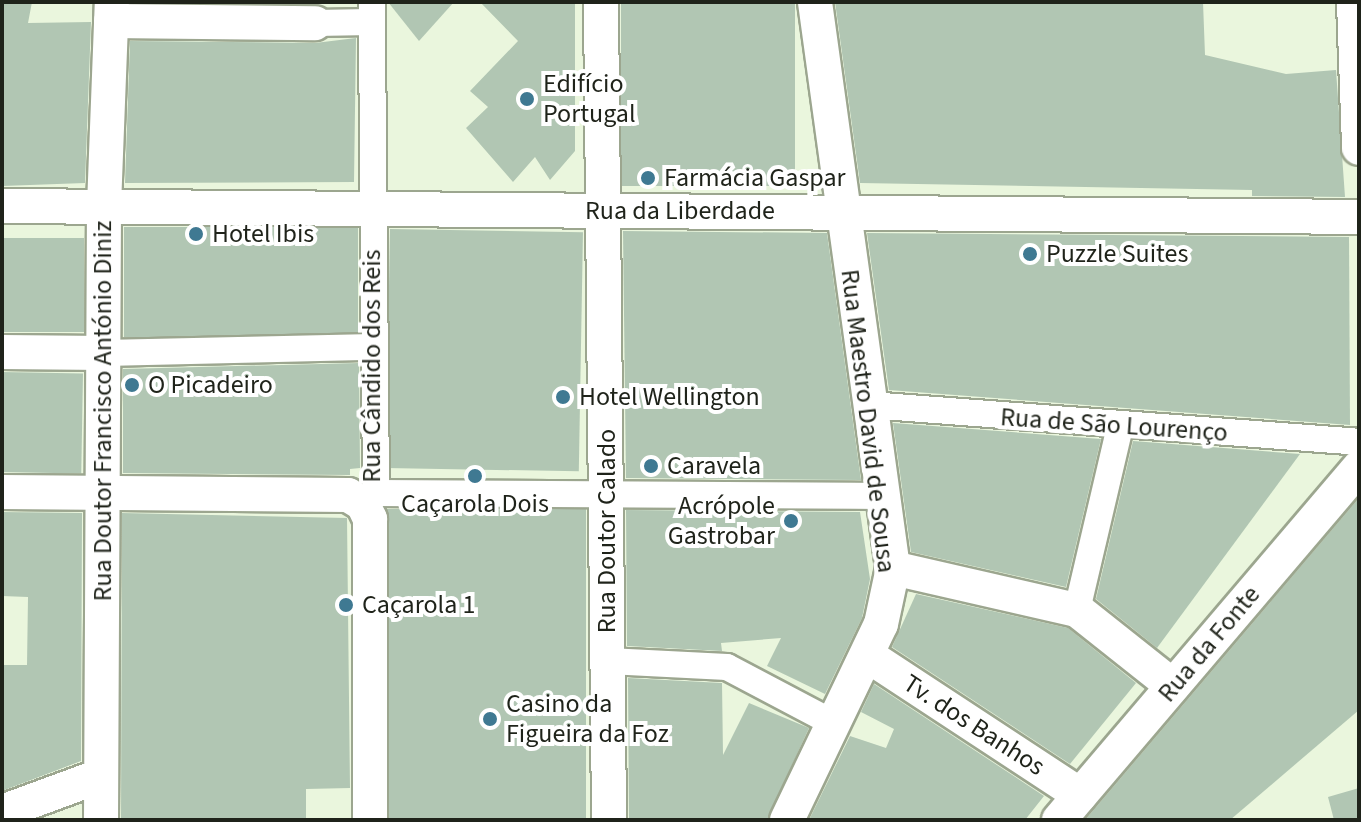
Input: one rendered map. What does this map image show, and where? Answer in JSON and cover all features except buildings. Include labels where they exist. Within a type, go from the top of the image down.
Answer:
[{"type":"street","name":"Rua Doutor Calado","points":[[601,2],[609,820]]},
{"type":"street","name":"Rua Maestro David de Sousa","points":[[787,820],[881,624],[893,568],[840,212],[815,2]]},
{"type":"street","points":[[1354,2],[1359,148]]},
{"type":"street","points":[[111,11],[315,23],[372,12]]},
{"type":"street","name":"Rua Doutor Francisco António Diniz","points":[[101,820],[104,206],[111,11]]},
{"type":"street","name":"Rua Cândido dos Reis","points":[[370,820],[369,499],[374,347],[372,12]]},
{"type":"street","name":"Rua da Liberdade","points":[[2,206],[1359,217]]},
{"type":"street","points":[[2,352],[374,347]]},
{"type":"street","name":"Rua de São Lourenço","points":[[869,405],[1120,427],[1359,442]]},
{"type":"street","points":[[1077,610],[1120,427]]},
{"type":"street","name":"Rua da Fonte","points":[[1070,807],[1359,467]]},
{"type":"street","points":[[2,492],[348,495],[369,499],[607,494],[882,496]]},
{"type":"street","points":[[893,568],[1077,610],[1173,686]]},
{"type":"street","name":"Tv. dos Banhos","points":[[867,655],[1070,807]]},
{"type":"street","points":[[608,661],[727,667],[833,723]]},
{"type":"street","points":[[2,812],[100,776]]},
{"type":"place","name":"Edifício Portugal","points":[[527,99]]},
{"type":"place","name":"Farmácia Gaspar","points":[[648,178]]},
{"type":"place","name":"Hotel Ibis","points":[[196,234]]},
{"type":"place","name":"Puzzle Suites","points":[[1030,254]]},
{"type":"place","name":"O Picadeiro","points":[[132,385]]},
{"type":"place","name":"Hotel Wellington","points":[[563,397]]},
{"type":"place","name":"Caravela","points":[[651,466]]},
{"type":"place","name":"Caçarola Dois","points":[[475,476]]},
{"type":"place","name":"Acrópole Gastrobar","points":[[791,521]]},
{"type":"place","name":"Caçarola 1","points":[[346,605]]},
{"type":"place","name":"Casino da Figueira da Foz","points":[[490,719]]}]
